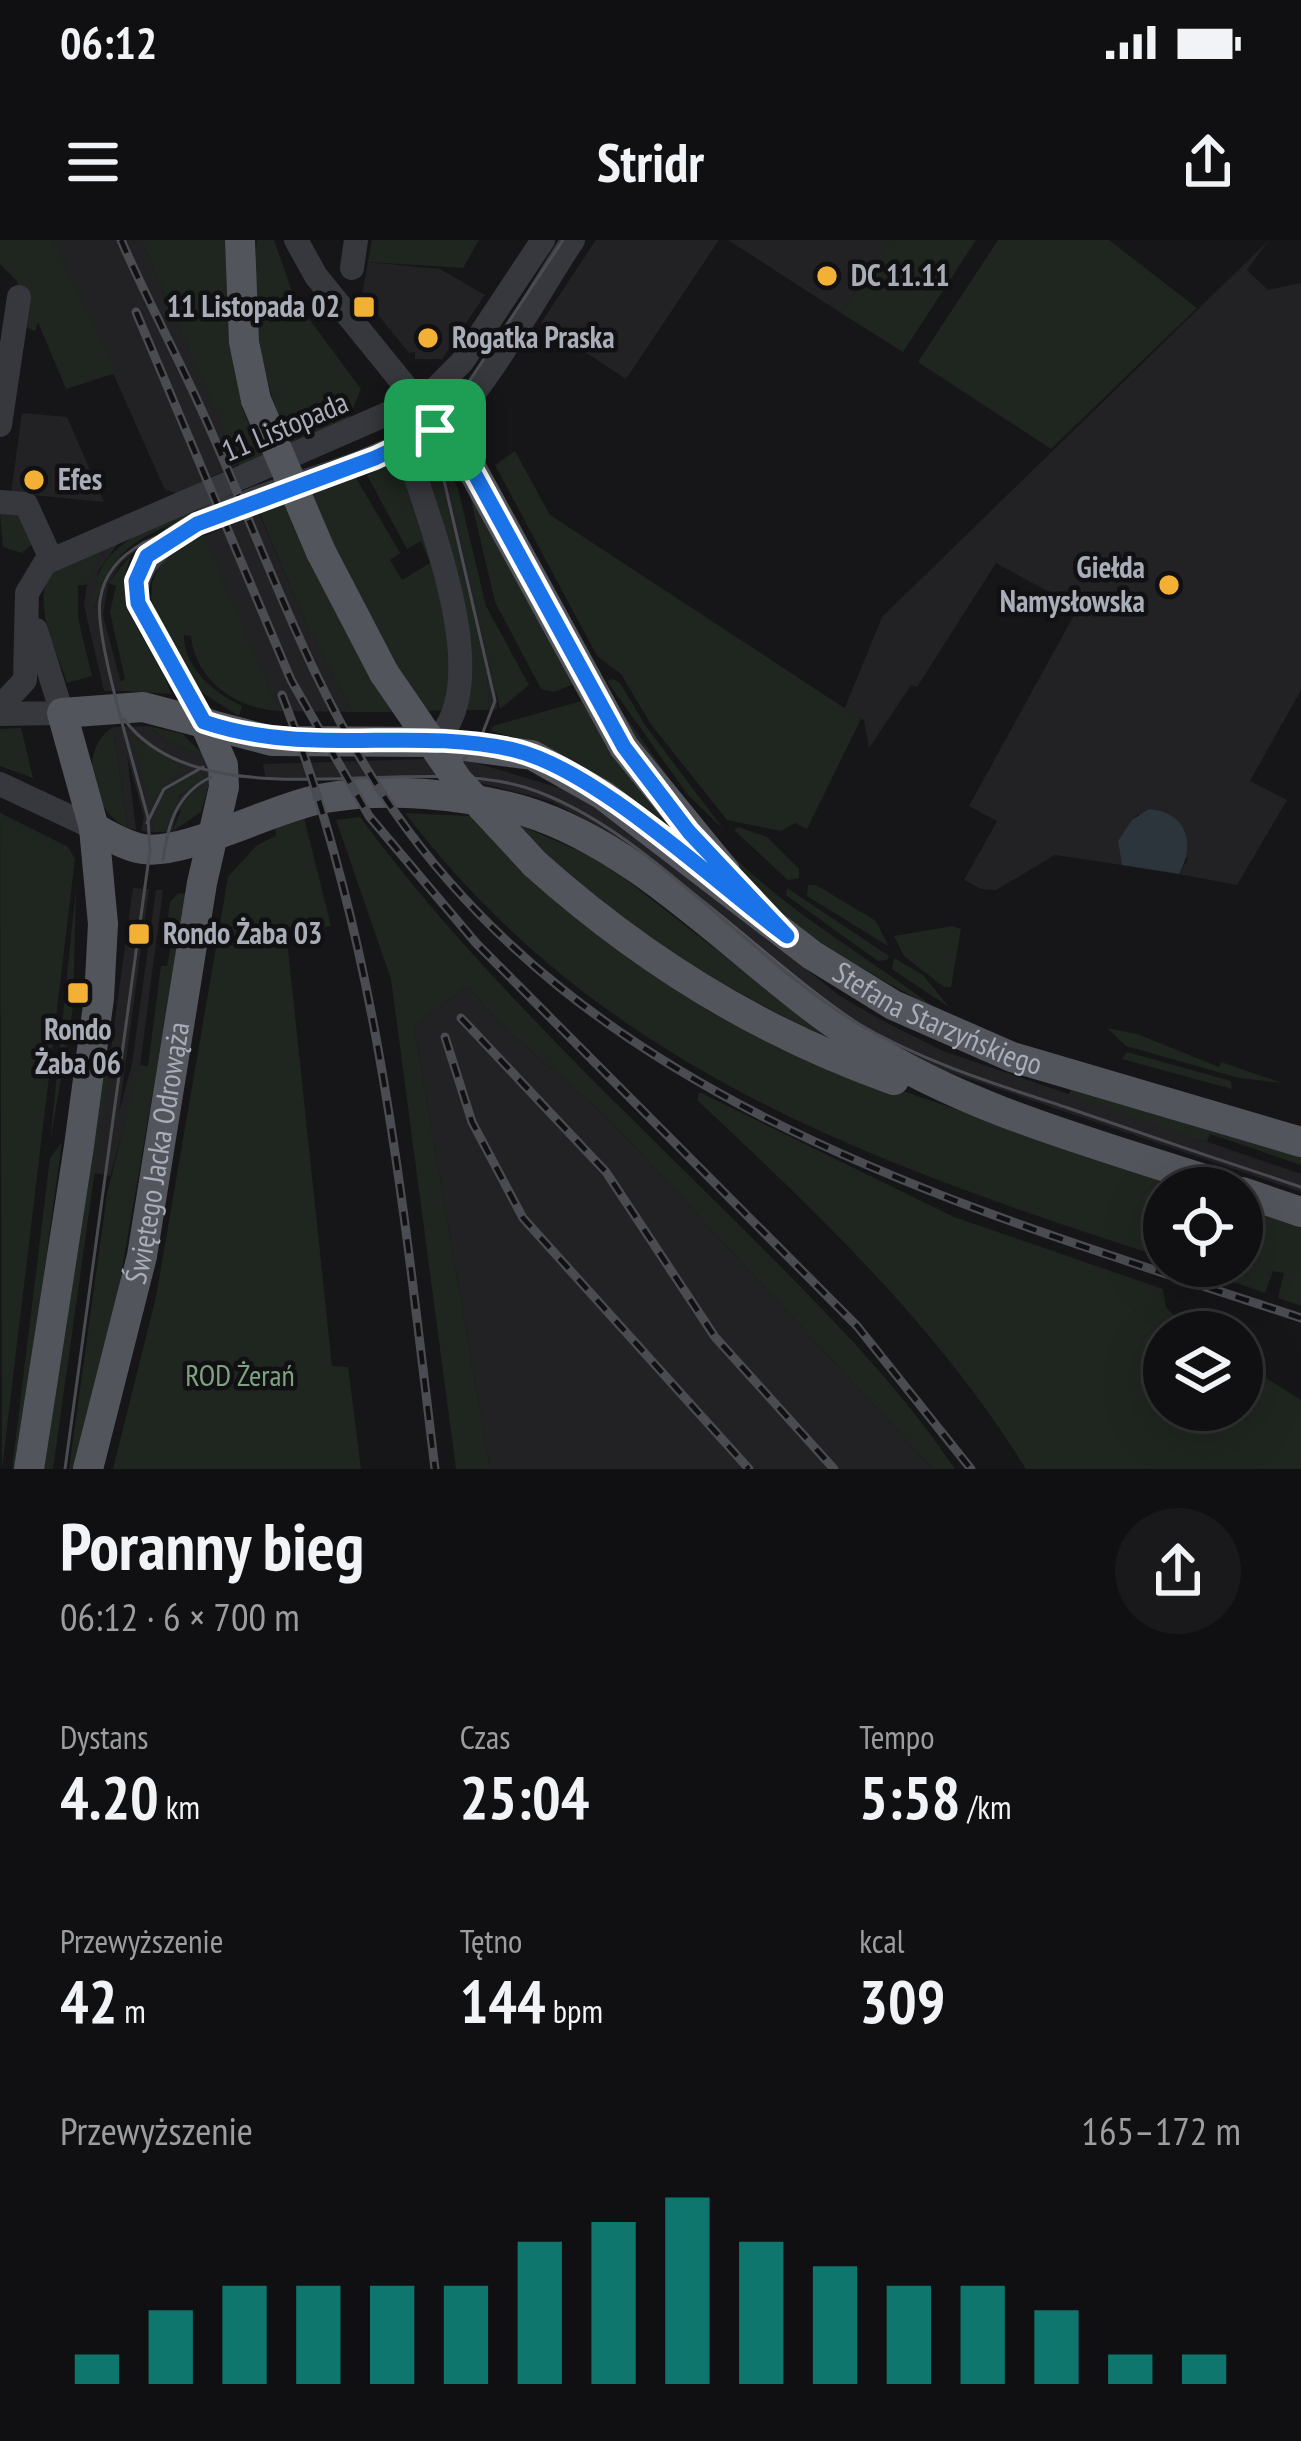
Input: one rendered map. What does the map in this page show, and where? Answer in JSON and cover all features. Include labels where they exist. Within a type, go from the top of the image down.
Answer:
[{"type":"main road","points":[[241,240],[244,342],[256,400],[321,552],[383,673],[458,781],[535,864],[632,945],[730,1006],[887,1078],[986,1105]]},
{"type":"main road","points":[[443,426],[460,447],[624,747],[689,832],[787,936]]},
{"type":"main road","points":[[28,1469],[99,998],[102,884],[94,828],[62,713],[143,707],[204,722],[224,774],[212,832],[171,849],[150,850],[94,828]]},
{"type":"main road","name":"Stefana Starzyńskiego","points":[[204,722],[285,742],[434,742],[511,749],[556,766],[603,795],[787,936],[893,1004],[970,1040],[1301,1142]]},
{"type":"main road","name":"Stefana Starzyńskiego","points":[[212,832],[325,798],[350,796],[452,797],[545,818],[630,866],[859,1041],[986,1105],[1169,1167]]},
{"type":"main road","name":"Świętego Jacka Odrowąża","points":[[88,1469],[142,1256],[212,832]]},
{"type":"main road","points":[[1263,1199],[1301,1212]]},
{"type":"street","points":[[296,240],[316,276],[415,403],[443,426]]},
{"type":"street","points":[[352,268],[356,240]]},
{"type":"street","name":"11 Listopada","points":[[51,559],[415,403],[454,374],[543,240]]},
{"type":"street","name":"11 Listopada","points":[[204,722],[145,620],[136,581],[142,563],[160,543],[443,426],[473,393],[573,240]]},
{"type":"street","points":[[0,425],[19,297]]},
{"type":"street","points":[[405,444],[454,616],[461,673],[454,717],[434,742]]},
{"type":"street","points":[[0,502],[26,504],[51,559],[30,580],[28,672],[21,688],[0,711]]},
{"type":"street","points":[[0,711],[62,713],[27,599]]},
{"type":"street","points":[[0,784],[94,828]]},
{"type":"shaded area","points":[[54,240],[141,240],[239,464],[176,493],[165,490]]},
{"type":"shaded area","points":[[596,240],[719,240],[626,379],[541,323]]},
{"type":"shaded area","points":[[728,240],[890,240],[841,313]]},
{"type":"shaded area","name":"Giełda Namysłowska","points":[[1269,240],[1247,270],[1268,290],[1301,283],[1301,690],[1250,781],[1287,800],[1237,885],[1179,874],[1188,859],[1138,814],[1118,841],[1122,865],[1055,855],[996,890],[981,889],[964,880],[997,821],[969,806],[1078,608],[996,563],[917,687],[911,685],[869,748],[864,720],[844,710],[882,617]]},
{"type":"shaded area","points":[[368,262],[440,269],[485,295],[442,359],[415,359],[415,352],[409,353],[362,295]]},
{"type":"shaded area","points":[[22,413],[67,417],[104,502],[11,493]]},
{"type":"shaded area","points":[[437,441],[443,446],[495,674],[497,709],[489,710],[487,673],[439,479]]},
{"type":"shaded area","points":[[259,513],[306,624],[352,712],[279,711],[204,536]]},
{"type":"shaded area","points":[[159,532],[122,562],[108,583],[103,615],[123,691],[104,691],[84,605],[88,576],[103,548],[120,541],[98,571],[93,611],[112,562]]},
{"type":"shaded area","points":[[148,726],[168,742],[205,757],[209,769],[210,781],[177,813],[172,832],[164,832],[174,802],[205,774],[183,778],[161,800],[154,832],[141,831],[144,817],[127,755],[136,830],[128,828],[113,727]]},
{"type":"shaded area","points":[[460,758],[576,793],[649,844],[840,996],[885,1022],[943,1051],[1301,1174],[1301,1192],[1263,1179],[1263,1167],[1228,1167],[934,1067],[829,1009],[596,826],[551,801],[461,778],[266,780],[263,764]]},
{"type":"shaded area","points":[[1149,809],[1172,816],[1185,831],[1187,852],[1179,874],[1122,865],[1118,841],[1132,820]]},
{"type":"shaded area","points":[[133,888],[149,889],[119,1112],[132,1064],[156,890],[163,890],[139,1073],[110,1176],[94,1173]]},
{"type":"shaded area","points":[[467,986],[504,1027],[607,1117],[933,1469],[490,1469],[414,1027]]},
{"type":"green space","points":[[0,240],[54,240],[116,373],[66,389],[38,322],[35,331],[28,328],[17,281],[0,264]]},
{"type":"green space","points":[[141,240],[230,240],[242,408],[263,455],[240,467]]},
{"type":"green space","points":[[257,240],[274,240],[295,300],[361,389],[349,418],[289,444],[260,344]]},
{"type":"green space","points":[[372,240],[479,240],[463,268],[368,262]]},
{"type":"green space","points":[[890,240],[976,240],[903,352],[841,313]]},
{"type":"green space","points":[[998,240],[1109,240],[1197,308],[1051,449],[918,362]]},
{"type":"green space","points":[[432,444],[487,673],[489,710],[466,710],[417,451]]},
{"type":"green space","points":[[515,451],[550,515],[861,719],[807,829],[795,823],[781,831],[727,820],[650,723],[621,674],[597,656],[495,465]]},
{"type":"green space","points":[[401,456],[445,614],[449,678],[445,710],[425,711],[374,631],[309,491],[355,476],[400,553],[390,560],[402,580],[430,563],[421,541],[407,549],[367,475]]},
{"type":"green space","points":[[444,462],[458,489],[486,606],[529,685],[500,709]]},
{"type":"green space","points":[[470,496],[576,683],[554,692],[541,689],[495,602]]},
{"type":"green space","points":[[282,500],[392,712],[352,712],[306,624],[258,509]]},
{"type":"green space","points":[[193,509],[195,514],[129,548],[110,572],[93,611],[94,589],[110,556],[139,534]]},
{"type":"green space","points":[[15,511],[37,540],[22,553],[3,547],[0,514]]},
{"type":"green space","points":[[203,532],[279,711],[247,704],[220,688],[200,665],[191,636],[184,635],[195,668],[211,686],[242,706],[239,716],[196,689],[151,606],[152,583],[163,557]]},
{"type":"green space","points":[[103,548],[86,585],[78,585],[78,618],[92,676],[67,683],[45,612],[46,584],[62,565]]},
{"type":"green space","points":[[132,554],[125,575],[129,611],[171,694],[123,691],[119,682],[125,679],[110,612],[116,586],[108,583]]},
{"type":"green space","points":[[613,679],[724,830],[688,795],[607,681]]},
{"type":"green space","points":[[608,694],[697,816],[731,854],[805,916],[936,1009],[796,925],[734,873],[681,812]]},
{"type":"green space","points":[[585,700],[695,853],[532,743],[491,731],[493,726]]},
{"type":"green space","points":[[148,726],[183,734],[205,757],[168,742]]},
{"type":"green space","points":[[113,727],[128,828],[105,809],[93,780],[95,750]]},
{"type":"green space","points":[[21,728],[33,778],[0,766],[0,729]]},
{"type":"green space","points":[[132,736],[185,769],[166,782],[150,805]]},
{"type":"green space","points":[[197,772],[206,776],[179,796],[164,832],[154,832],[156,812],[165,795]]},
{"type":"green space","points":[[210,781],[201,812],[172,832],[185,800]]},
{"type":"green space","points":[[0,813],[68,847],[75,859],[2,1469]]},
{"type":"green space","points":[[405,813],[471,816],[523,872],[891,1087],[1143,1173],[1143,1251],[949,1184],[846,1143],[747,1095],[653,1041],[564,977],[481,901]]},
{"type":"green space","points":[[360,817],[493,977],[852,1341],[955,1469],[933,1469],[607,1117],[504,1027],[467,986],[414,1027],[490,1469],[456,1469],[391,979],[336,820]]},
{"type":"green space","name":"ROD Żerań","points":[[304,818],[331,926],[286,930],[332,1366],[348,1367],[361,1469],[113,1469],[156,1297],[228,877],[257,845],[276,836],[275,826]]},
{"type":"green space","points":[[515,823],[602,861],[835,1042],[664,948],[588,891]]},
{"type":"green space","points":[[738,827],[767,837],[799,869],[799,878],[788,880],[734,830]]},
{"type":"green space","points":[[808,885],[816,885],[876,921],[888,946],[807,896]]},
{"type":"green space","points":[[76,888],[73,1007],[50,1143]]},
{"type":"green space","points":[[787,888],[889,956],[887,960],[878,961],[786,895]]},
{"type":"green space","points":[[179,893],[187,894],[109,1345],[78,1469],[69,1469],[107,1194],[139,1065],[148,1066],[161,966],[167,966],[171,946],[164,944],[170,902]]},
{"type":"green space","points":[[953,926],[961,929],[951,987],[944,987],[904,956],[894,936]]},
{"type":"green space","points":[[894,958],[923,975],[949,1007],[892,969]]},
{"type":"green space","points":[[1107,1028],[1137,1034],[1219,1067],[1221,1062],[1282,1083],[1239,1078],[1126,1046]]},
{"type":"green space","points":[[1127,1052],[1231,1081],[1232,1089],[1122,1059]]},
{"type":"green space","points":[[102,1062],[110,1063],[53,1469],[39,1469]]},
{"type":"green space","points":[[1070,1090],[1301,1156],[1301,1165],[1210,1134],[1207,1142],[1069,1095]]},
{"type":"green space","points":[[699,1092],[954,1217],[1143,1282],[1143,1287],[1163,1289],[1170,1311],[1143,1311],[1143,1431],[1263,1431],[1263,1376],[1301,1400],[1301,1469],[1026,1469],[954,1367],[874,1274],[697,1100]]},
{"type":"green space","points":[[62,1142],[17,1469],[12,1469],[50,1158]]},
{"type":"green space","points":[[1263,1214],[1301,1227],[1301,1306],[1278,1298],[1284,1273],[1273,1271],[1265,1293],[1248,1287],[1263,1287]]},
{"type":"tram line","points":[[65,1469],[150,850],[148,818],[103,644],[100,600],[105,582],[120,560],[143,543],[413,429],[462,392],[563,240]]},
{"type":"tram line","points":[[437,772],[457,766],[478,745],[495,701],[440,463],[443,426],[456,401]]},
{"type":"tram line","points":[[124,719],[159,751],[203,769],[310,779],[477,778],[524,787],[611,830],[816,996],[882,1037],[987,1081],[1301,1187]]},
{"type":"tram line","points":[[147,823],[164,789],[203,767]]},
{"type":"tram line","points":[[163,860],[176,811],[189,792],[211,777]]},
{"type":"railway","points":[[121,240],[341,724],[394,811],[479,914],[577,1001],[686,1074],[803,1136],[925,1189],[1301,1318]]},
{"type":"railway","points":[[136,312],[291,680],[369,816],[476,943],[857,1326],[971,1469]]},
{"type":"railway","points":[[282,695],[315,789],[365,980],[398,1174],[435,1469]]},
{"type":"railway","points":[[461,1018],[606,1172],[715,1337],[834,1469]]},
{"type":"railway","points":[[445,1037],[472,1122],[523,1218],[749,1469]]},
{"type":"place","name":"DC 11.11","points":[[827,276]]},
{"type":"place","name":"11 Listopada 02","points":[[364,307]]},
{"type":"place","name":"Rogatka Praska","points":[[428,338]]},
{"type":"place","name":"Efes","points":[[34,480]]},
{"type":"place","name":"Giełda Namysłowska","points":[[1169,585]]},
{"type":"place","name":"Rondo Żaba 03","points":[[139,934]]},
{"type":"place","name":"Rondo Żaba 06","points":[[78,993]]},
{"type":"route","points":[[443,426],[460,447],[590,693],[650,785],[787,936],[603,795],[532,755],[434,742],[272,741],[204,722],[138,603],[136,581],[147,556],[160,543],[197,524],[375,458],[435,430],[443,426]]}]
